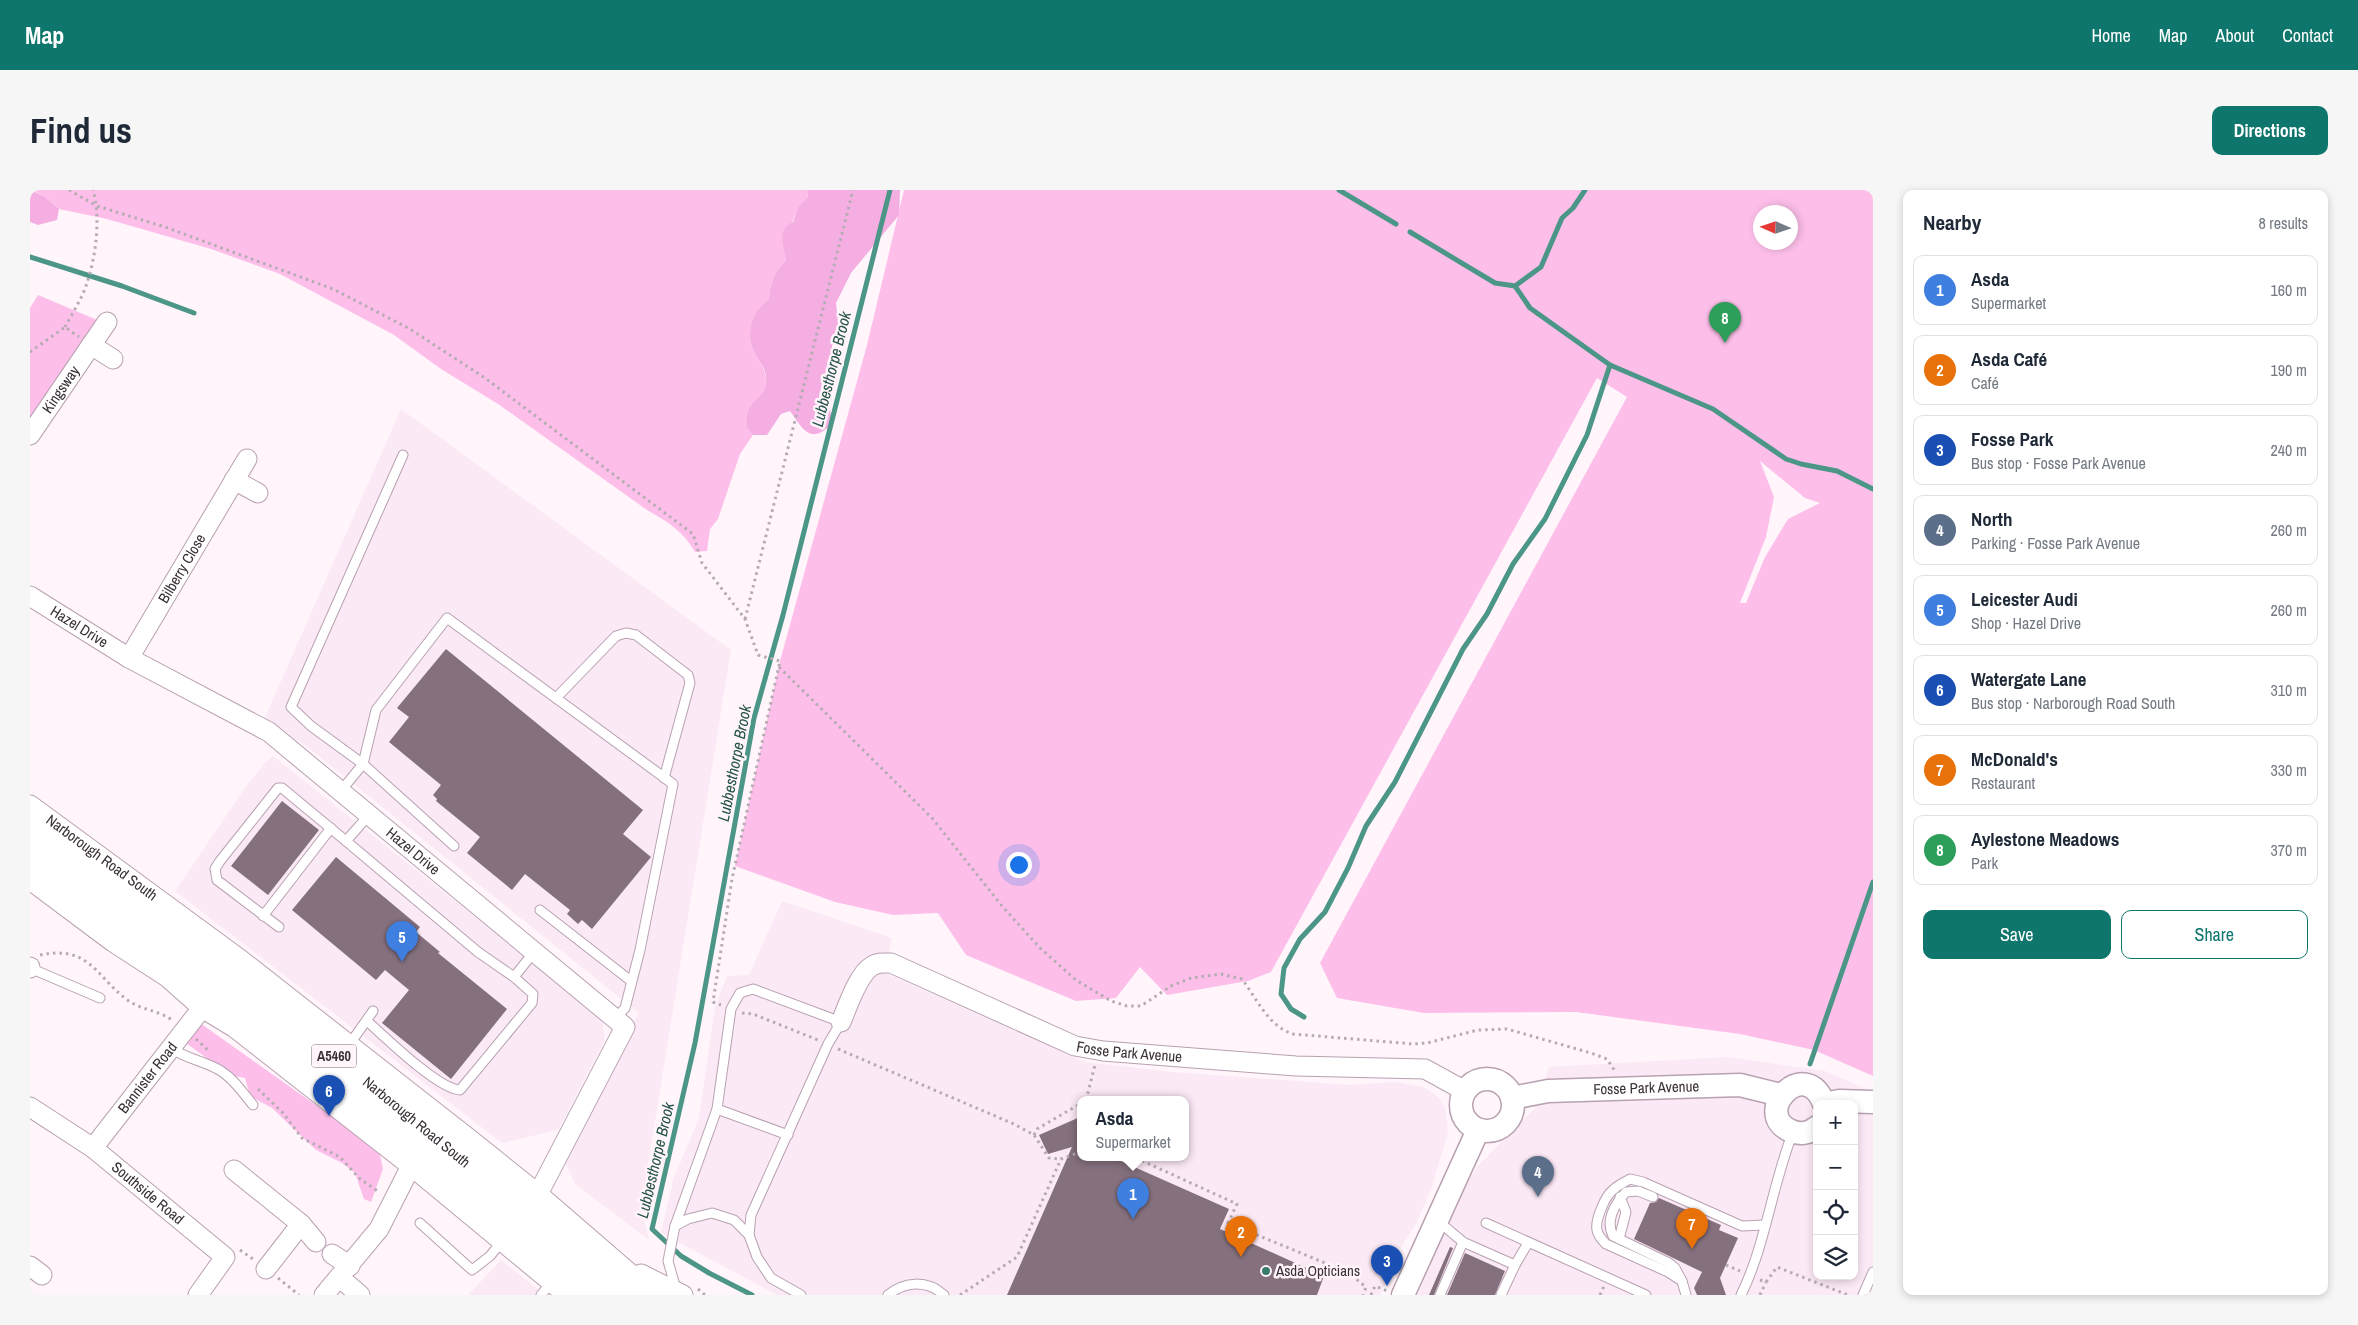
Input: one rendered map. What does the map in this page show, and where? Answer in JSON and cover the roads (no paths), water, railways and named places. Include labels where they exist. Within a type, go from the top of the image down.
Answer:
[{"type":"main road","name":"Narborough Road South","points":[[30,831],[359,1075],[627,1295]]},
{"type":"main road","name":"Narborough Road South","points":[[30,856],[345,1089],[597,1295]]},
{"type":"street","name":"Kingsway","points":[[30,435],[107,322]]},
{"type":"street","points":[[91,345],[113,358]]},
{"type":"street","name":"Bilberry Close","points":[[129,658],[247,459]]},
{"type":"street","points":[[234,480],[258,493]]},
{"type":"street","name":"Hazel Drive","points":[[30,596],[129,658],[268,732],[615,1019]]},
{"type":"street","name":"Narborough Road South","points":[[30,805],[241,960],[350,1045],[538,1194],[655,1295]]},
{"type":"street","points":[[30,880],[114,942],[167,978],[202,1008],[235,1028],[412,1166],[502,1240],[546,1288],[566,1295]]},
{"type":"street","name":"Fosse Park Avenue","points":[[841,1022],[864,972],[879,962],[891,963],[1075,1046],[1103,1051],[1325,1067],[1425,1069],[1465,1091]]},
{"type":"street","name":"Bannister Road","points":[[93,1148],[202,1008]]},
{"type":"street","points":[[538,1194],[625,1027],[615,1019]]},
{"type":"street","points":[[1487,1079],[1503,1084],[1512,1098],[1513,1106],[1508,1122],[1494,1130],[1478,1130],[1466,1120],[1463,1113],[1461,1106],[1465,1091],[1478,1081],[1487,1079]]},
{"type":"street","name":"Fosse Park Avenue","points":[[1512,1098],[1548,1092],[1740,1084],[1781,1095]]},
{"type":"street","points":[[1813,1129],[1807,1132],[1793,1132],[1781,1123],[1776,1109],[1781,1095],[1786,1089],[1802,1085],[1816,1090],[1822,1100]]},
{"type":"street","points":[[1858,1102],[1873,1102]]},
{"type":"street","name":"Southside Road","points":[[30,1107],[93,1148],[225,1257],[198,1295]]},
{"type":"street","points":[[1392,1292],[1438,1220],[1478,1130]]},
{"type":"street","points":[[324,1295],[379,1229],[412,1166]]},
{"type":"street","points":[[234,1170],[300,1224],[316,1242]]},
{"type":"street","points":[[266,1269],[300,1224]]},
{"type":"street","points":[[332,1254],[360,1295]]},
{"type":"street","name":"Narborough Road South","points":[[620,1264],[685,1291]]},
{"type":"lane","points":[[403,455],[291,706],[311,726],[363,764],[454,846]]},
{"type":"lane","points":[[340,792],[363,764],[376,710],[447,618],[673,784],[632,981],[624,1008],[615,1019]]},
{"type":"lane","points":[[556,698],[616,636],[626,633],[636,636],[688,675],[690,683],[664,778]]},
{"type":"lane","points":[[279,928],[217,880],[215,870],[220,861],[278,788],[282,788],[478,952],[514,977],[533,994],[532,1003],[460,1090],[448,1088],[432,1077],[366,1021]]},
{"type":"lane","points":[[346,841],[369,815]]},
{"type":"lane","points":[[263,916],[331,828]]},
{"type":"lane","points":[[540,910],[632,981]]},
{"type":"lane","points":[[514,977],[534,952]]},
{"type":"lane","points":[[30,968],[100,998]]},
{"type":"lane","points":[[685,1291],[668,1261],[675,1226],[717,1109],[730,1013],[740,993],[754,989],[841,1022],[828,1044],[751,1215],[749,1234],[757,1257],[771,1278],[801,1295]]},
{"type":"lane","points":[[350,1045],[373,1012]]},
{"type":"lane","points":[[171,1048],[182,1056],[220,1070],[232,1080],[253,1105]]},
{"type":"lane","points":[[717,1109],[788,1135]]},
{"type":"lane","points":[[1741,1295],[1750,1276],[1780,1164],[1793,1132]]},
{"type":"lane","points":[[1682,1281],[1668,1272],[1606,1244],[1600,1238],[1597,1222],[1608,1195],[1630,1179],[1643,1182],[1742,1226],[1764,1225]]},
{"type":"lane","points":[[1653,1197],[1638,1191],[1626,1192],[1614,1204],[1610,1229],[1613,1236],[1669,1263],[1675,1268],[1682,1281],[1686,1295]]},
{"type":"lane","points":[[1619,1239],[1626,1212],[1620,1198]]},
{"type":"lane","points":[[675,1226],[688,1219],[712,1213],[734,1220],[749,1234]]},
{"type":"lane","points":[[1712,1221],[1722,1217]]},
{"type":"lane","points":[[1438,1220],[1464,1242],[1515,1265]]},
{"type":"lane","points":[[420,1223],[472,1270],[490,1256],[502,1240]]},
{"type":"lane","points":[[1486,1224],[1646,1295]]},
{"type":"lane","points":[[1440,1295],[1464,1242]]},
{"type":"lane","points":[[1501,1295],[1528,1243]]},
{"type":"lane","points":[[1863,1295],[1873,1272]]},
{"type":"lane","points":[[888,1295],[906,1284],[921,1284],[938,1289],[944,1295]]},
{"type":"waterway","name":"Lubbesthorpe Brook","points":[[752,1295],[681,1256],[652,1229],[695,1043],[754,718],[783,615],[890,190]]},
{"type":"waterway","points":[[1339,190],[1396,224]]},
{"type":"waterway","points":[[1304,1017],[1291,1009],[1281,994],[1284,968],[1300,939],[1325,912],[1348,868],[1366,826],[1395,782],[1463,649],[1487,614],[1513,564],[1545,519],[1587,435],[1610,365],[1530,308],[1515,286],[1541,267],[1562,218],[1573,208],[1585,190]]},
{"type":"waterway","points":[[1410,232],[1495,283],[1515,286]]},
{"type":"waterway","points":[[30,257],[122,286],[194,313]]},
{"type":"waterway","points":[[1610,365],[1713,409],[1786,459],[1837,471],[1873,489]]},
{"type":"waterway","points":[[1810,1064],[1873,882]]},
{"type":"place","name":"Aylestone Meadows","points":[[1725,343]]},
{"type":"place","name":"Leicester Audi","points":[[402,962]]},
{"type":"place","name":"Watergate Lane","points":[[329,1116]]},
{"type":"place","name":"North","points":[[1538,1197]]},
{"type":"place","name":"Asda","points":[[1133,1219]]},
{"type":"place","name":"McDonald's","points":[[1692,1249]]},
{"type":"place","name":"Asda Café","points":[[1241,1257]]},
{"type":"place","name":"Asda Opticians","points":[[1266,1271]]},
{"type":"place","name":"Fosse Park","points":[[1387,1286]]}]
